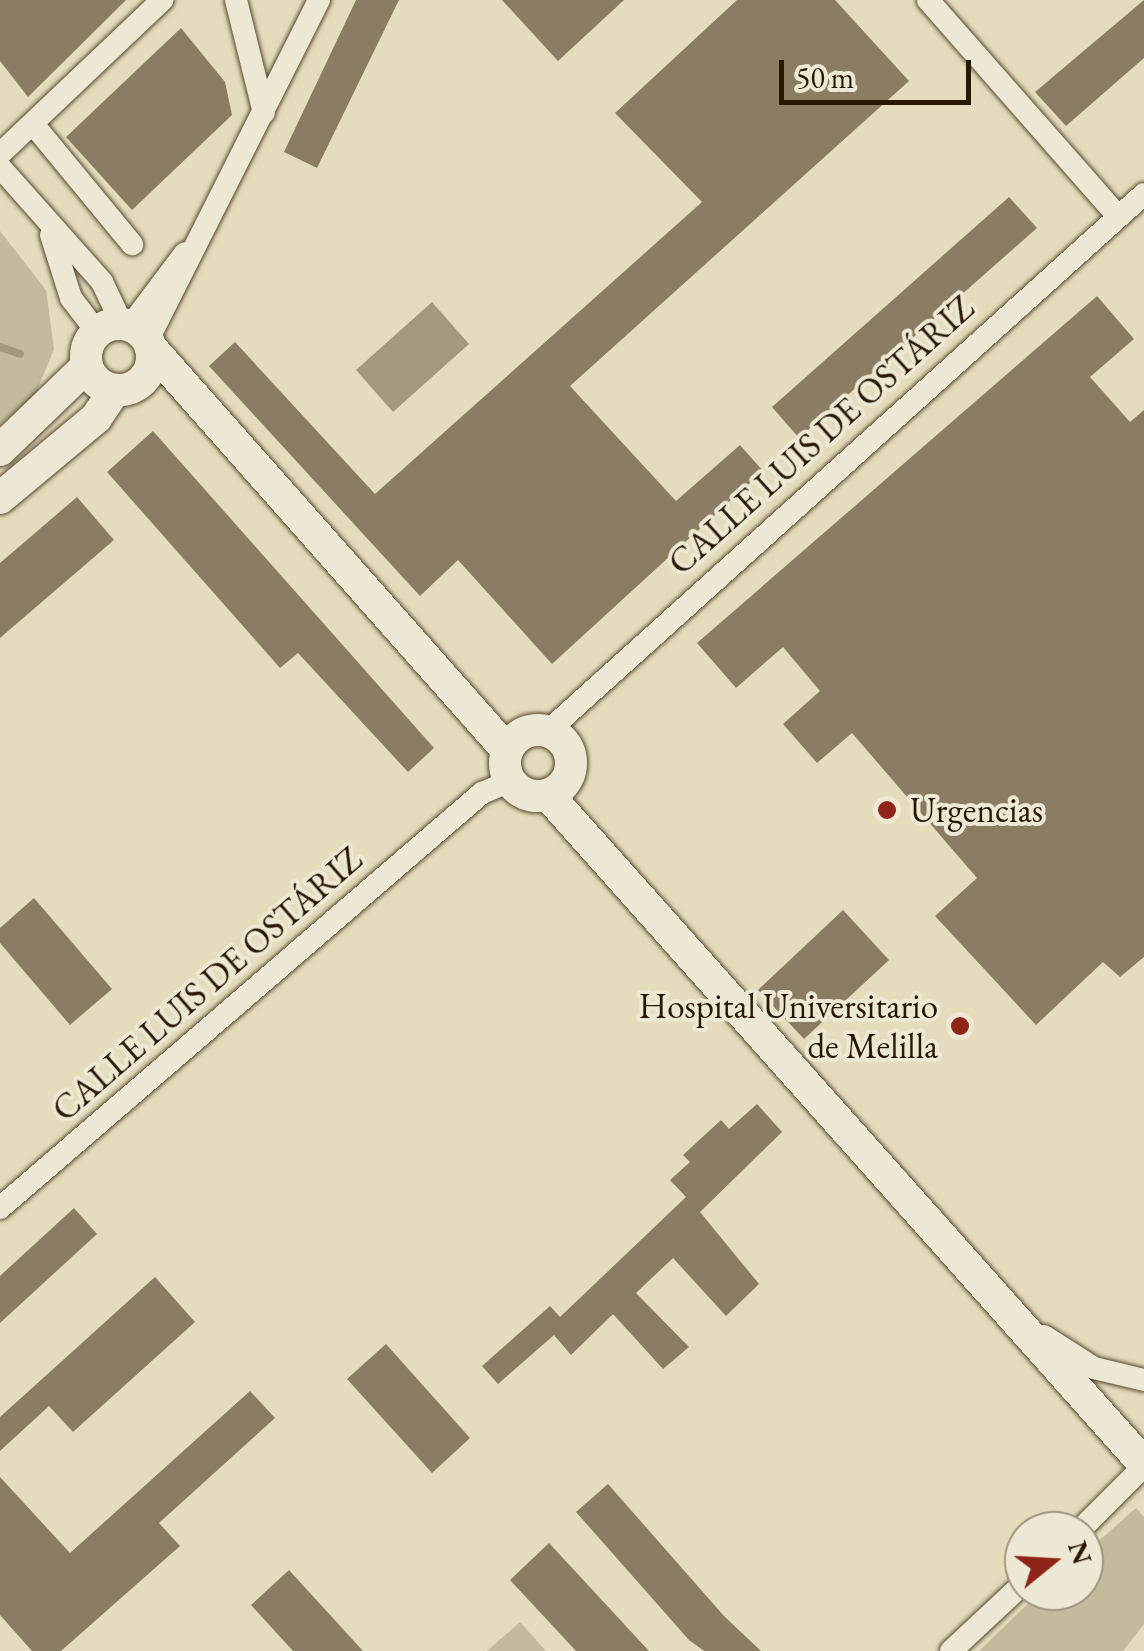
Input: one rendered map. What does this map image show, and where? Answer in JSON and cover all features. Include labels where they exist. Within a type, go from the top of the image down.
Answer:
[{"type":"main road","points":[[0,450],[87,366],[130,348]]},
{"type":"main road","points":[[130,348],[196,409],[508,765],[548,795],[1012,1324],[1144,1465]]},
{"type":"main road","points":[[0,498],[96,418],[130,348]]},
{"type":"main road","points":[[508,765],[528,730],[548,731],[572,763],[548,795]]},
{"type":"main road","points":[[1012,1324],[1053,1350],[1144,1440]]},
{"type":"street","points":[[0,154],[162,0]]},
{"type":"street","points":[[236,0],[264,113]]},
{"type":"street","points":[[130,348],[264,113],[319,0]]},
{"type":"street","points":[[928,0],[1118,215]]},
{"type":"street","points":[[33,124],[132,244]]},
{"type":"street","points":[[0,167],[52,235],[102,282],[130,348]]},
{"type":"street","name":"CALLE LUIS DE OSTÁRIZ","points":[[548,731],[1144,194]]},
{"type":"street","points":[[52,235],[71,298],[130,348]]},
{"type":"street","name":"CALLE LUIS DE OSTÁRIZ","points":[[0,1208],[482,793],[508,765]]},
{"type":"street","points":[[1012,1324],[1094,1368],[1144,1380]]},
{"type":"street","points":[[1099,1511],[1144,1465]]},
{"type":"street","points":[[951,1651],[1004,1602]]},
{"type":"shaded area","points":[[0,231],[46,290],[54,349],[36,393],[0,425]]},
{"type":"shaded area","points":[[432,302],[469,344],[393,412],[356,370]]},
{"type":"shaded area","points":[[1136,1508],[1144,1517],[1144,1624],[1123,1651],[979,1651],[1020,1611],[1104,1611],[1104,1536]]},
{"type":"shaded area","points":[[520,1622],[546,1651],[487,1651]]},
{"type":"building","points":[[0,0],[126,0],[28,97],[0,61]]},
{"type":"building","points":[[356,0],[399,0],[317,168],[284,152]]},
{"type":"building","points":[[502,0],[624,0],[558,61]]},
{"type":"building","points":[[737,0],[835,0],[909,81],[570,386],[676,501],[740,445],[763,471],[552,664],[458,560],[420,596],[209,366],[235,342],[375,494],[702,202],[615,113]]},
{"type":"building","points":[[1144,0],[1144,58],[1066,126],[1035,92]]},
{"type":"building","points":[[181,28],[225,82],[232,115],[132,210],[66,137]]},
{"type":"building","points":[[1009,197],[1037,228],[799,438],[772,407]]},
{"type":"building","points":[[1097,296],[1134,339],[1090,377],[1130,422],[1144,410],[1144,957],[1120,977],[1103,962],[1036,1025],[935,916],[977,878],[852,733],[817,763],[783,724],[820,691],[783,647],[736,688],[697,643]]},
{"type":"building","points":[[153,431],[434,748],[408,772],[298,653],[280,668],[107,472]]},
{"type":"building","points":[[77,497],[114,540],[0,638],[0,563]]},
{"type":"building","points":[[34,898],[112,989],[70,1025],[0,943],[0,928]]},
{"type":"building","points":[[843,910],[889,960],[804,1039],[758,990]]},
{"type":"building","points":[[757,1104],[782,1132],[700,1212],[759,1284],[726,1316],[673,1258],[636,1293],[689,1347],[663,1369],[613,1314],[571,1355],[554,1335],[498,1384],[482,1366],[550,1306],[560,1317],[686,1197],[670,1180],[690,1162],[683,1155],[721,1120],[729,1129]]},
{"type":"building","points":[[74,1208],[97,1234],[0,1323],[0,1276]]},
{"type":"building","points":[[155,1277],[195,1322],[73,1432],[49,1406],[0,1451],[0,1417]]},
{"type":"building","points":[[386,1344],[470,1438],[432,1473],[347,1379]]},
{"type":"building","points":[[250,1391],[275,1418],[159,1523],[180,1546],[61,1651],[32,1651],[0,1615],[0,1477],[70,1553]]},
{"type":"building","points":[[608,1484],[724,1616],[761,1651],[704,1651],[689,1640],[576,1512]]},
{"type":"building","points":[[549,1543],[649,1651],[576,1651],[510,1580]]},
{"type":"building","points":[[289,1570],[363,1651],[293,1651],[251,1605]]},
{"type":"waterway","points":[[0,347],[20,354]]},
{"type":"place","name":"Urgencias","points":[[887,810]]},
{"type":"place","name":"Hospital Universitario de Melilla","points":[[960,1026]]}]
